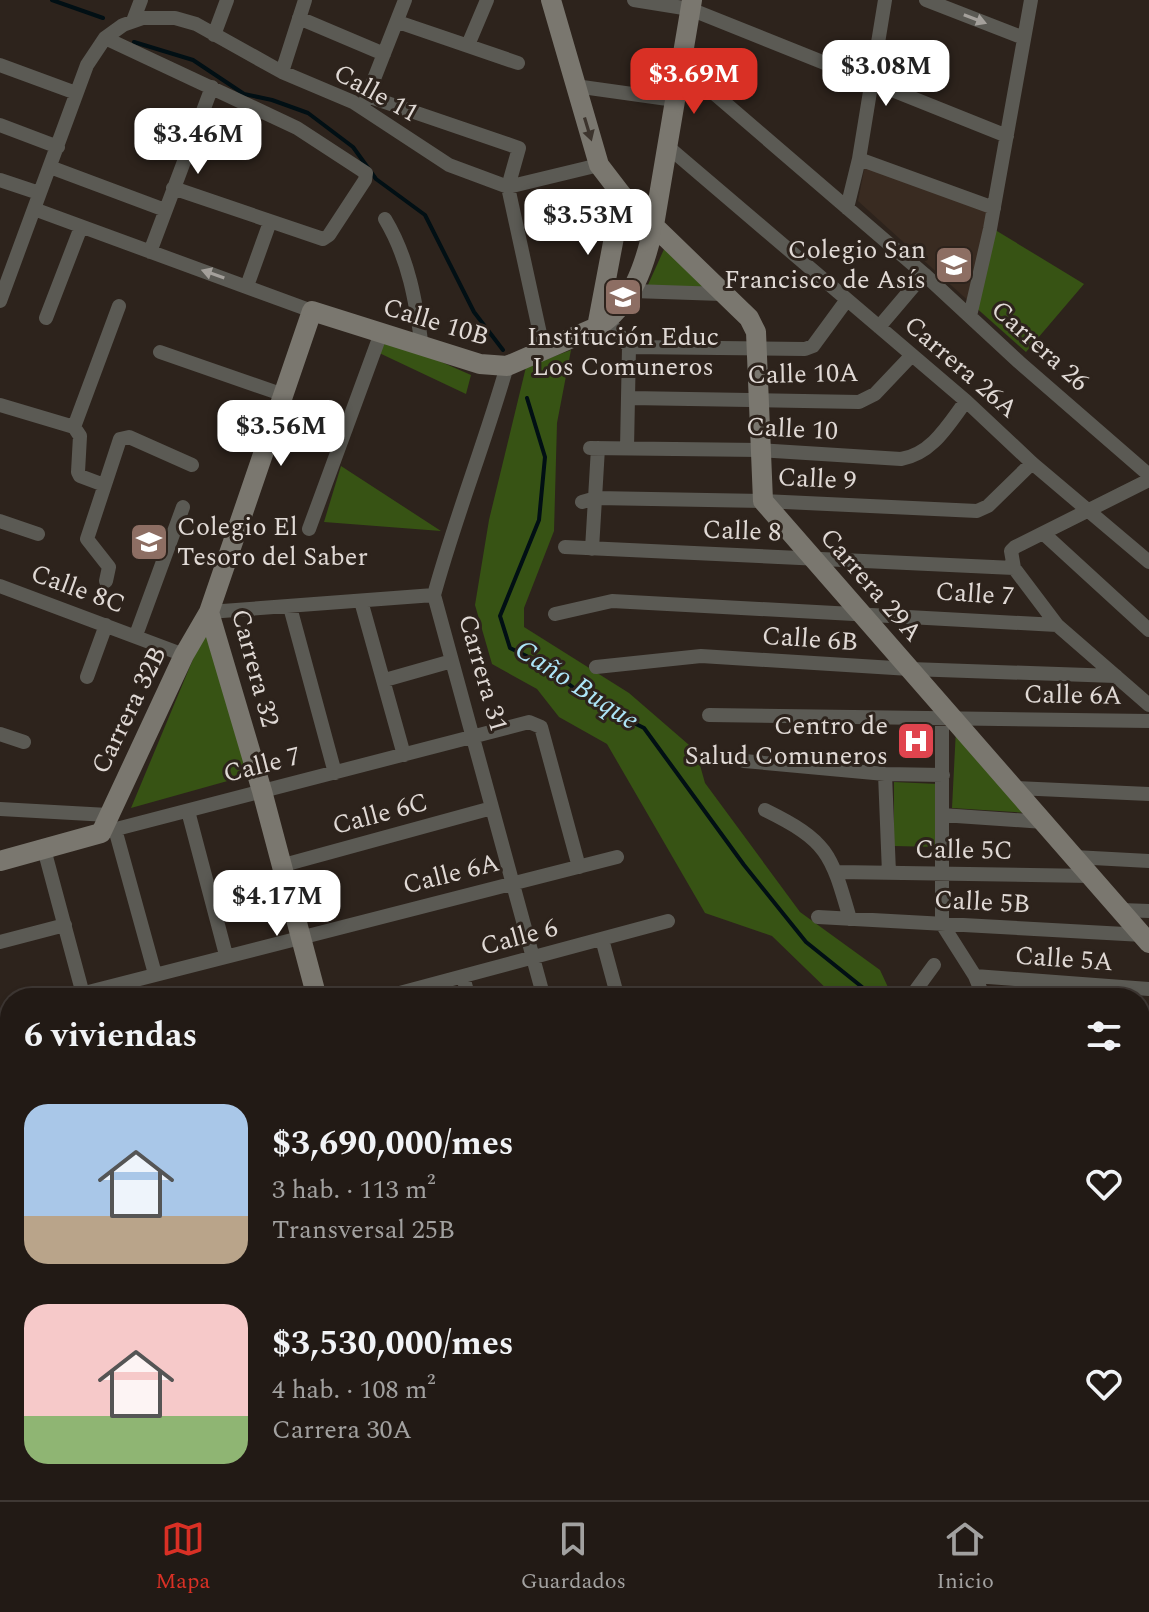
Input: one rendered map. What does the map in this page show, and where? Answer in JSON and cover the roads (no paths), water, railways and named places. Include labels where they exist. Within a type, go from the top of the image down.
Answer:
[{"type":"street","points":[[0,301],[92,55],[105,38],[133,21],[141,0]]},
{"type":"street","points":[[214,35],[227,0]]},
{"type":"street","points":[[282,72],[305,0]]},
{"type":"street","points":[[405,0],[364,103],[517,146],[520,151],[508,187],[544,352]]},
{"type":"street","points":[[468,45],[487,0]]},
{"type":"street","points":[[551,0],[599,165],[622,195],[749,318],[756,332],[763,501]]},
{"type":"street","points":[[634,0],[691,4],[1007,136]]},
{"type":"street","points":[[847,208],[859,159],[885,0]]},
{"type":"street","points":[[926,0],[1024,38]]},
{"type":"street","points":[[970,316],[994,208],[1031,0]]},
{"type":"street","points":[[603,324],[633,291],[646,260],[691,4]]},
{"type":"street","name":"Calle 11","points":[[133,21],[154,17],[175,18],[196,24],[282,72],[353,102],[364,103],[449,165],[508,187]]},
{"type":"street","points":[[299,18],[384,54]]},
{"type":"street","points":[[398,22],[518,63]]},
{"type":"street","points":[[105,38],[297,128],[366,173],[365,180],[329,235],[323,239],[173,188]]},
{"type":"street","points":[[0,65],[76,93]]},
{"type":"street","name":"Carrera 26","points":[[681,65],[924,274],[1149,477]]},
{"type":"street","points":[[575,86],[675,100]]},
{"type":"street","points":[[150,252],[212,87]]},
{"type":"street","points":[[0,125],[58,147]]},
{"type":"street","name":"Carrera 26A","points":[[667,146],[1149,562]]},
{"type":"street","points":[[859,159],[994,208]]},
{"type":"street","points":[[508,187],[599,165]]},
{"type":"street","points":[[50,167],[165,210]]},
{"type":"street","points":[[0,180],[39,193]]},
{"type":"street","points":[[603,324],[622,195]]},
{"type":"street","name":"Calle 10B","points":[[34,209],[312,311],[480,364],[507,366],[603,324]]},
{"type":"street","points":[[385,219],[398,241],[408,269],[422,348]]},
{"type":"street","points":[[247,286],[270,222]]},
{"type":"street","points":[[46,318],[81,227]]},
{"type":"street","points":[[879,327],[924,274]]},
{"type":"street","points":[[633,291],[722,294]]},
{"type":"street","points":[[603,324],[629,347],[809,348],[846,301]]},
{"type":"street","points":[[74,427],[119,306]]},
{"type":"street","name":"Carrera 32","points":[[312,311],[209,612],[262,791],[314,988]]},
{"type":"street","points":[[309,529],[381,333]]},
{"type":"street","points":[[627,448],[629,347]]},
{"type":"street","points":[[160,352],[284,395]]},
{"type":"street","name":"Calle 10A","points":[[630,398],[866,401],[912,355]]},
{"type":"street","name":"Carrera 31","points":[[507,366],[434,595],[541,988]]},
{"type":"street","name":"Calle 10","points":[[589,500],[594,448],[759,450],[887,459],[912,457],[932,444],[966,401]]},
{"type":"street","points":[[0,405],[74,427],[80,436],[80,476],[104,485]]},
{"type":"street","points":[[106,581],[109,567],[87,539],[123,437],[192,465]]},
{"type":"street","name":"Calle 9","points":[[589,500],[763,501],[977,511],[988,506],[1032,463]]},
{"type":"street","points":[[1149,477],[1011,551],[1014,568],[1057,625],[1149,705]]},
{"type":"street","points":[[589,500],[592,549]]},
{"type":"street","name":"Carrera 29A","points":[[763,501],[910,669],[947,717],[1014,788],[1146,939]]},
{"type":"street","name":"Carrera 32B","points":[[136,635],[183,507]]},
{"type":"street","points":[[0,521],[38,534]]},
{"type":"street","points":[[1043,533],[1149,630]]},
{"type":"street","name":"Calle 8","points":[[565,547],[1014,568]]},
{"type":"street","name":"Calle 8C","points":[[0,586],[184,655]]},
{"type":"street","points":[[209,612],[434,595]]},
{"type":"street","points":[[361,601],[404,755]]},
{"type":"street","name":"Calle 7","points":[[555,614],[612,601],[1057,625]]},
{"type":"street","points":[[290,607],[335,773]]},
{"type":"street","name":"Carrera 32B","points":[[108,826],[184,655],[209,612]]},
{"type":"street","points":[[87,677],[106,625]]},
{"type":"street","name":"Calle 6B","points":[[596,667],[701,656],[910,669],[1116,676]]},
{"type":"street","points":[[385,680],[452,661]]},
{"type":"street","name":"Calle 6A","points":[[709,715],[1149,721]]},
{"type":"street","points":[[947,717],[942,815],[942,924],[980,988]]},
{"type":"street","name":"Calle 7","points":[[0,861],[108,826],[188,811],[529,722],[541,727],[579,867]]},
{"type":"street","points":[[0,734],[24,742]]},
{"type":"street","points":[[744,761],[885,774],[943,775]]},
{"type":"street","points":[[885,774],[889,873]]},
{"type":"street","points":[[1014,788],[1149,794]]},
{"type":"street","name":"Calle 6C","points":[[280,866],[492,808]]},
{"type":"street","points":[[0,809],[108,826],[155,974]]},
{"type":"street","points":[[765,810],[803,829],[823,849],[837,872],[850,919]]},
{"type":"street","points":[[188,811],[226,955]]},
{"type":"street","points":[[942,815],[1044,822]]},
{"type":"street","points":[[44,849],[81,988]]},
{"type":"street","name":"Calle 6A","points":[[109,988],[226,955],[617,857]]},
{"type":"street","points":[[1074,857],[1149,861]]},
{"type":"street","name":"Calle 5C","points":[[837,872],[1091,876]]},
{"type":"street","points":[[1121,910],[1149,911]]},
{"type":"street","name":"Calle 5B","points":[[818,917],[1146,939]]},
{"type":"street","name":"Calle 6","points":[[422,988],[668,921]]},
{"type":"street","points":[[0,942],[65,925]]},
{"type":"street","points":[[602,939],[615,988]]},
{"type":"street","points":[[917,988],[934,965]]},
{"type":"street","name":"Calle 5A","points":[[975,976],[1136,988]]},
{"type":"street","points":[[463,977],[466,988]]},
{"type":"waterway","name":"Caño Buque","points":[[52,0],[103,18]]},
{"type":"waterway","name":"Caño Buque","points":[[134,42],[193,60],[244,94],[308,113],[353,147],[376,179],[425,215],[474,312],[503,350]]},
{"type":"waterway","name":"Caño Buque","points":[[527,398],[545,457],[539,520],[500,616],[510,648],[545,665],[590,701],[644,728],[744,865],[806,942],[863,988]]},
{"type":"place","name":"Colegio San Francisco de Asís","points":[[954,265]]},
{"type":"place","name":"Institución Educ Los Comuneros","points":[[623,297]]},
{"type":"place","name":"Colegio El Tesoro del Saber","points":[[149,542]]},
{"type":"place","name":"Centro de Salud Comuneros","points":[[916,741]]}]
